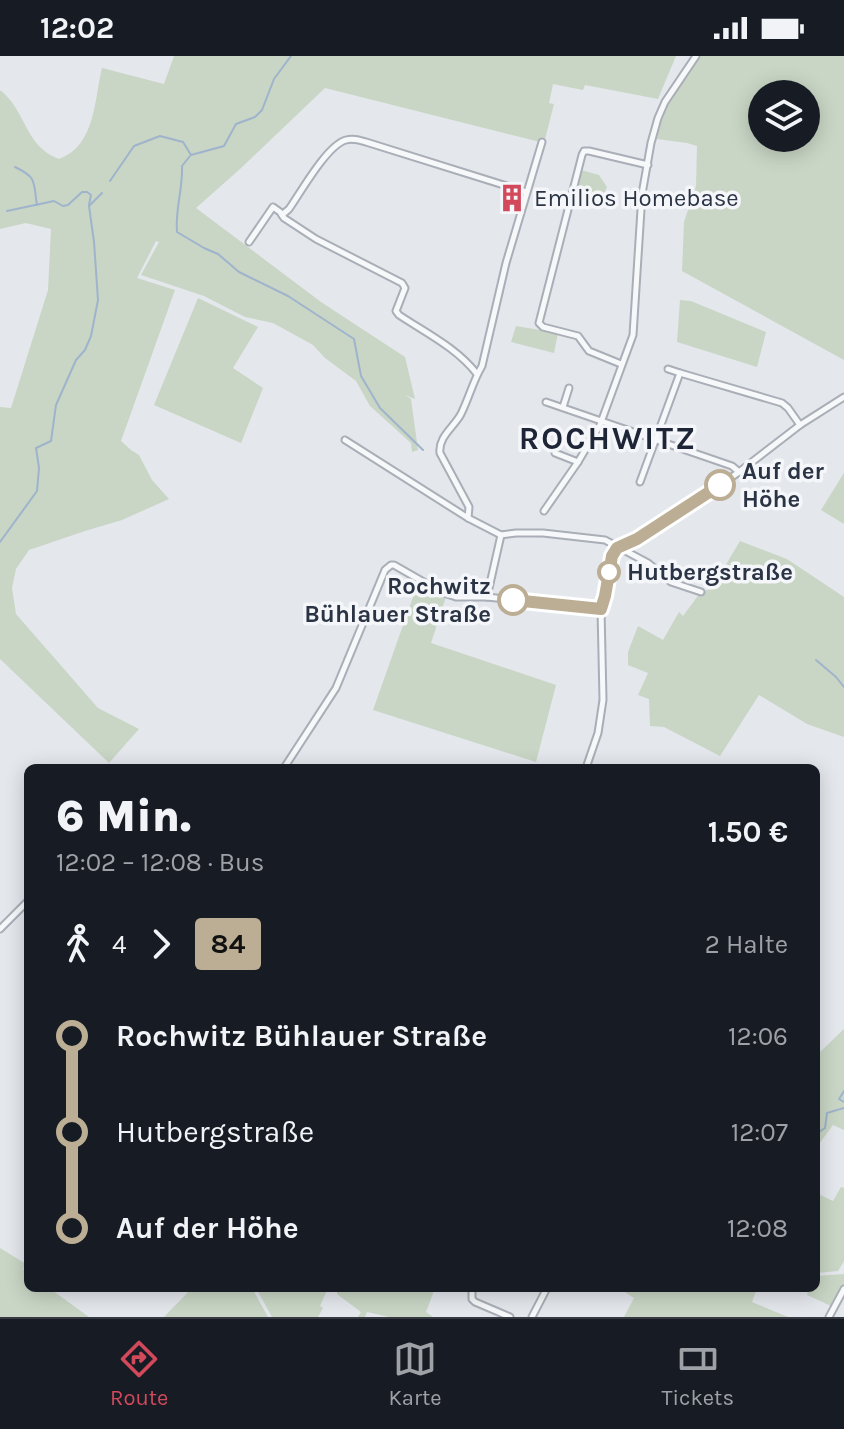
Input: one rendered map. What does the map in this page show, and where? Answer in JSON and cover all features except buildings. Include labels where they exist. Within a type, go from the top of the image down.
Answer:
[{"type":"street","points":[[544,511],[578,462],[601,421],[633,335],[642,194],[658,118],[673,88],[696,56]]},
{"type":"street","points":[[282,215],[329,150],[346,140],[355,139],[526,192]]},
{"type":"street","points":[[468,518],[469,507],[439,447],[461,414],[482,366],[506,263],[542,142]]},
{"type":"street","points":[[621,364],[589,351],[578,336],[543,327],[539,323],[584,151],[648,165]]},
{"type":"street","points":[[249,242],[273,207],[316,239],[402,283],[405,288],[396,311],[399,315],[456,353],[477,374]]},
{"type":"street","points":[[668,369],[782,403],[800,425]]},
{"type":"street","points":[[640,482],[680,373]]},
{"type":"street","points":[[563,407],[569,388]]},
{"type":"street","points":[[587,764],[598,733],[603,700],[601,609],[612,556],[617,548],[687,508],[800,425],[844,397]]},
{"type":"street","points":[[546,402],[733,466],[739,472]]},
{"type":"street","points":[[345,440],[468,518],[501,535],[530,532],[605,540],[648,563],[671,582],[701,592]]},
{"type":"street","points":[[555,453],[578,462]]},
{"type":"street","points":[[487,597],[501,535]]},
{"type":"street","points":[[287,764],[336,688],[385,570],[391,565],[448,595],[601,609]]},
{"type":"street","points":[[0,929],[24,905]]},
{"type":"street","points":[[829,1317],[844,1289]]},
{"type":"street","points":[[472,1292],[475,1302],[510,1317]]},
{"type":"street","points":[[532,1317],[545,1292]]},
{"type":"green space","points":[[174,56],[676,56],[658,99],[585,85],[583,90],[553,84],[549,103],[554,104],[544,143],[325,88],[196,208],[321,302],[405,357],[415,399],[405,395],[411,399],[418,450],[412,452],[411,443],[370,406],[356,381],[313,345],[273,323],[245,317],[204,296],[141,275],[159,242],[156,241],[137,278],[175,290],[121,441],[139,455],[152,480],[169,499],[122,520],[29,550],[16,569],[12,588],[16,614],[98,708],[139,729],[109,763],[0,659],[0,407],[11,408],[48,290],[51,229],[26,223],[0,229],[0,90],[16,108],[39,146],[59,159],[71,152],[87,132],[102,68],[164,84]]},
{"type":"green space","points":[[700,56],[844,56],[844,360],[682,271],[684,222],[696,186],[697,146],[657,139],[668,105]]},
{"type":"green space","points":[[581,170],[599,175],[607,187],[603,196],[576,189]]},
{"type":"green space","points":[[198,298],[258,327],[233,368],[263,388],[241,443],[154,405]]},
{"type":"green space","points":[[680,300],[691,301],[766,332],[757,367],[677,342]]},
{"type":"green space","points":[[516,326],[558,333],[554,353],[511,342]]},
{"type":"green space","points":[[844,473],[844,524],[821,510]]},
{"type":"green space","points":[[740,541],[787,559],[844,597],[844,737],[807,724],[759,695],[720,756],[664,727],[650,726],[649,699],[638,695],[648,673],[628,665],[628,652],[638,626],[663,640],[679,612],[683,616],[700,593],[712,588]]},
{"type":"green space","points":[[418,583],[446,597],[431,643],[556,685],[536,762],[373,710]]},
{"type":"green space","points":[[844,1029],[844,1130],[833,1125],[820,1143],[820,1052]]},
{"type":"green space","points":[[841,1187],[844,1188],[844,1261],[838,1271],[820,1273],[820,1195],[833,1201]]},
{"type":"green space","points":[[0,1248],[24,1263],[24,1292],[55,1292],[89,1317],[0,1317]]},
{"type":"green space","points":[[844,1274],[844,1286],[831,1306],[807,1295],[808,1292],[820,1292],[820,1276]]},
{"type":"green space","points":[[188,1292],[254,1292],[268,1317],[164,1317]]},
{"type":"green space","points":[[258,1292],[326,1292],[318,1317],[272,1317]]},
{"type":"green space","points":[[434,1292],[426,1312],[433,1317],[389,1317],[367,1312],[365,1317],[358,1317],[361,1312],[337,1294]]},
{"type":"green space","points":[[625,1292],[756,1292],[752,1302],[788,1317],[624,1317],[634,1298]]},
{"type":"waterway","points":[[110,181],[134,146],[160,136],[183,142],[191,155],[224,146],[236,124],[255,117],[262,110],[274,79],[291,56]]},
{"type":"waterway","points":[[190,156],[182,166],[177,232],[218,254],[239,272],[288,296],[354,339],[361,376],[380,408],[423,450]]},
{"type":"waterway","points":[[15,167],[31,178],[37,205]]},
{"type":"waterway","points":[[7,211],[54,201],[68,205],[82,192],[91,195],[89,205]]},
{"type":"waterway","points":[[0,542],[37,491],[39,468],[36,448],[51,441],[56,405],[76,360],[91,336],[98,300],[89,206],[102,193]]},
{"type":"waterway","points":[[816,660],[844,687]]},
{"type":"waterway","points":[[844,1091],[839,1099],[844,1102]]},
{"type":"waterway","points":[[820,1131],[825,1128],[827,1113],[844,1108]]},
{"type":"bus line","name":"84","points":[[513,600],[601,609],[612,556],[617,548],[637,539],[720,485]]},
{"type":"place","name":"Emilios Homebase","points":[[512,198]]},
{"type":"place","name":"Auf der Höhe","points":[[720,485]]},
{"type":"place","name":"Hutbergstraße","points":[[609,572]]},
{"type":"place","name":"Rochwitz Bühlauer Straße","points":[[513,600]]},
{"type":"district","name":"ROCHWITZ","points":[[608,438]]}]
